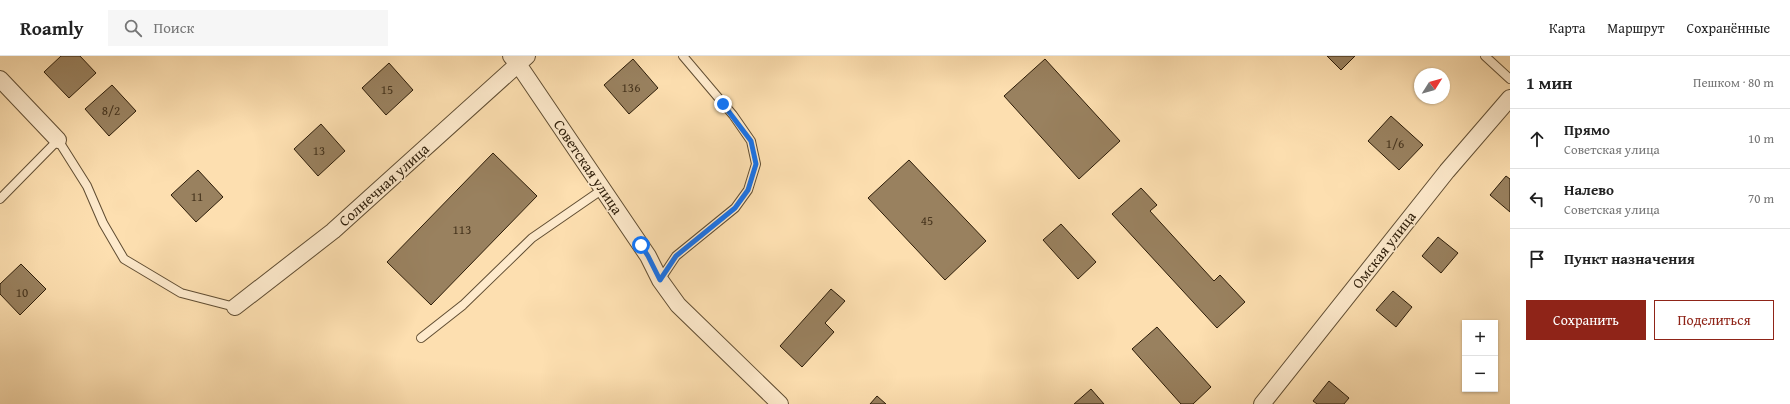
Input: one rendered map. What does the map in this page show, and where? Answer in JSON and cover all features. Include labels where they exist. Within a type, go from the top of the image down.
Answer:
[{"type":"street","name":"Советская улица","points":[[519,59],[648,256],[660,280],[678,305],[780,404]]},
{"type":"street","name":"Солнечная улица","points":[[235,307],[333,231],[519,59]]},
{"type":"street","points":[[0,79],[58,140]]},
{"type":"street","name":"Омская улица","points":[[1262,404],[1447,171],[1510,98]]},
{"type":"lane","points":[[660,280],[676,256],[735,208],[748,190],[756,164],[751,141],[733,115],[683,56]]},
{"type":"lane","points":[[1485,56],[1510,79]]},
{"type":"lane","points":[[0,199],[58,140],[87,186],[104,223],[124,259],[181,293],[235,307]]},
{"type":"lane","points":[[421,338],[463,305],[532,238],[603,188]]},
{"type":"building","points":[[61,56],[80,56],[96,73],[69,98],[44,72]]},
{"type":"building","points":[[1327,56],[1355,56],[1341,70]]},
{"type":"building","points":[[633,59],[658,88],[629,114],[604,85]]},
{"type":"building","points":[[1045,59],[1120,141],[1079,179],[1004,96]]},
{"type":"building","points":[[389,63],[413,90],[386,115],[362,88]]},
{"type":"building","points":[[112,85],[136,111],[109,136],[85,109]]},
{"type":"building","points":[[1391,116],[1423,145],[1399,170],[1368,141]]},
{"type":"building","points":[[321,124],[345,151],[318,176],[294,149]]},
{"type":"building","points":[[493,153],[537,196],[431,305],[387,262]]},
{"type":"building","points":[[909,160],[986,241],[945,280],[868,198]]},
{"type":"building","points":[[198,170],[223,197],[196,222],[171,195]]},
{"type":"building","points":[[1506,176],[1510,179],[1510,212],[1490,195]]},
{"type":"building","points":[[1141,188],[1157,205],[1150,211],[1214,281],[1220,275],[1245,302],[1217,328],[1112,214]]},
{"type":"building","points":[[1061,224],[1096,262],[1078,279],[1043,240]]},
{"type":"building","points":[[1438,237],[1458,253],[1441,273],[1422,256]]},
{"type":"building","points":[[21,264],[46,289],[20,315],[0,294],[0,284]]},
{"type":"building","points":[[831,289],[845,301],[825,323],[834,332],[802,367],[780,346]]},
{"type":"building","points":[[1393,291],[1412,307],[1396,327],[1376,310]]},
{"type":"building","points":[[1157,327],[1211,387],[1193,404],[1181,404],[1132,349]]},
{"type":"building","points":[[1329,381],[1349,398],[1344,404],[1317,404],[1313,401]]},
{"type":"building","points":[[1091,389],[1104,404],[1074,404]]},
{"type":"building","points":[[877,396],[886,404],[870,404]]},
{"type":"route","points":[[641,245],[660,280],[676,256],[735,208],[748,190],[756,164],[751,141],[733,115],[723,104]]}]
